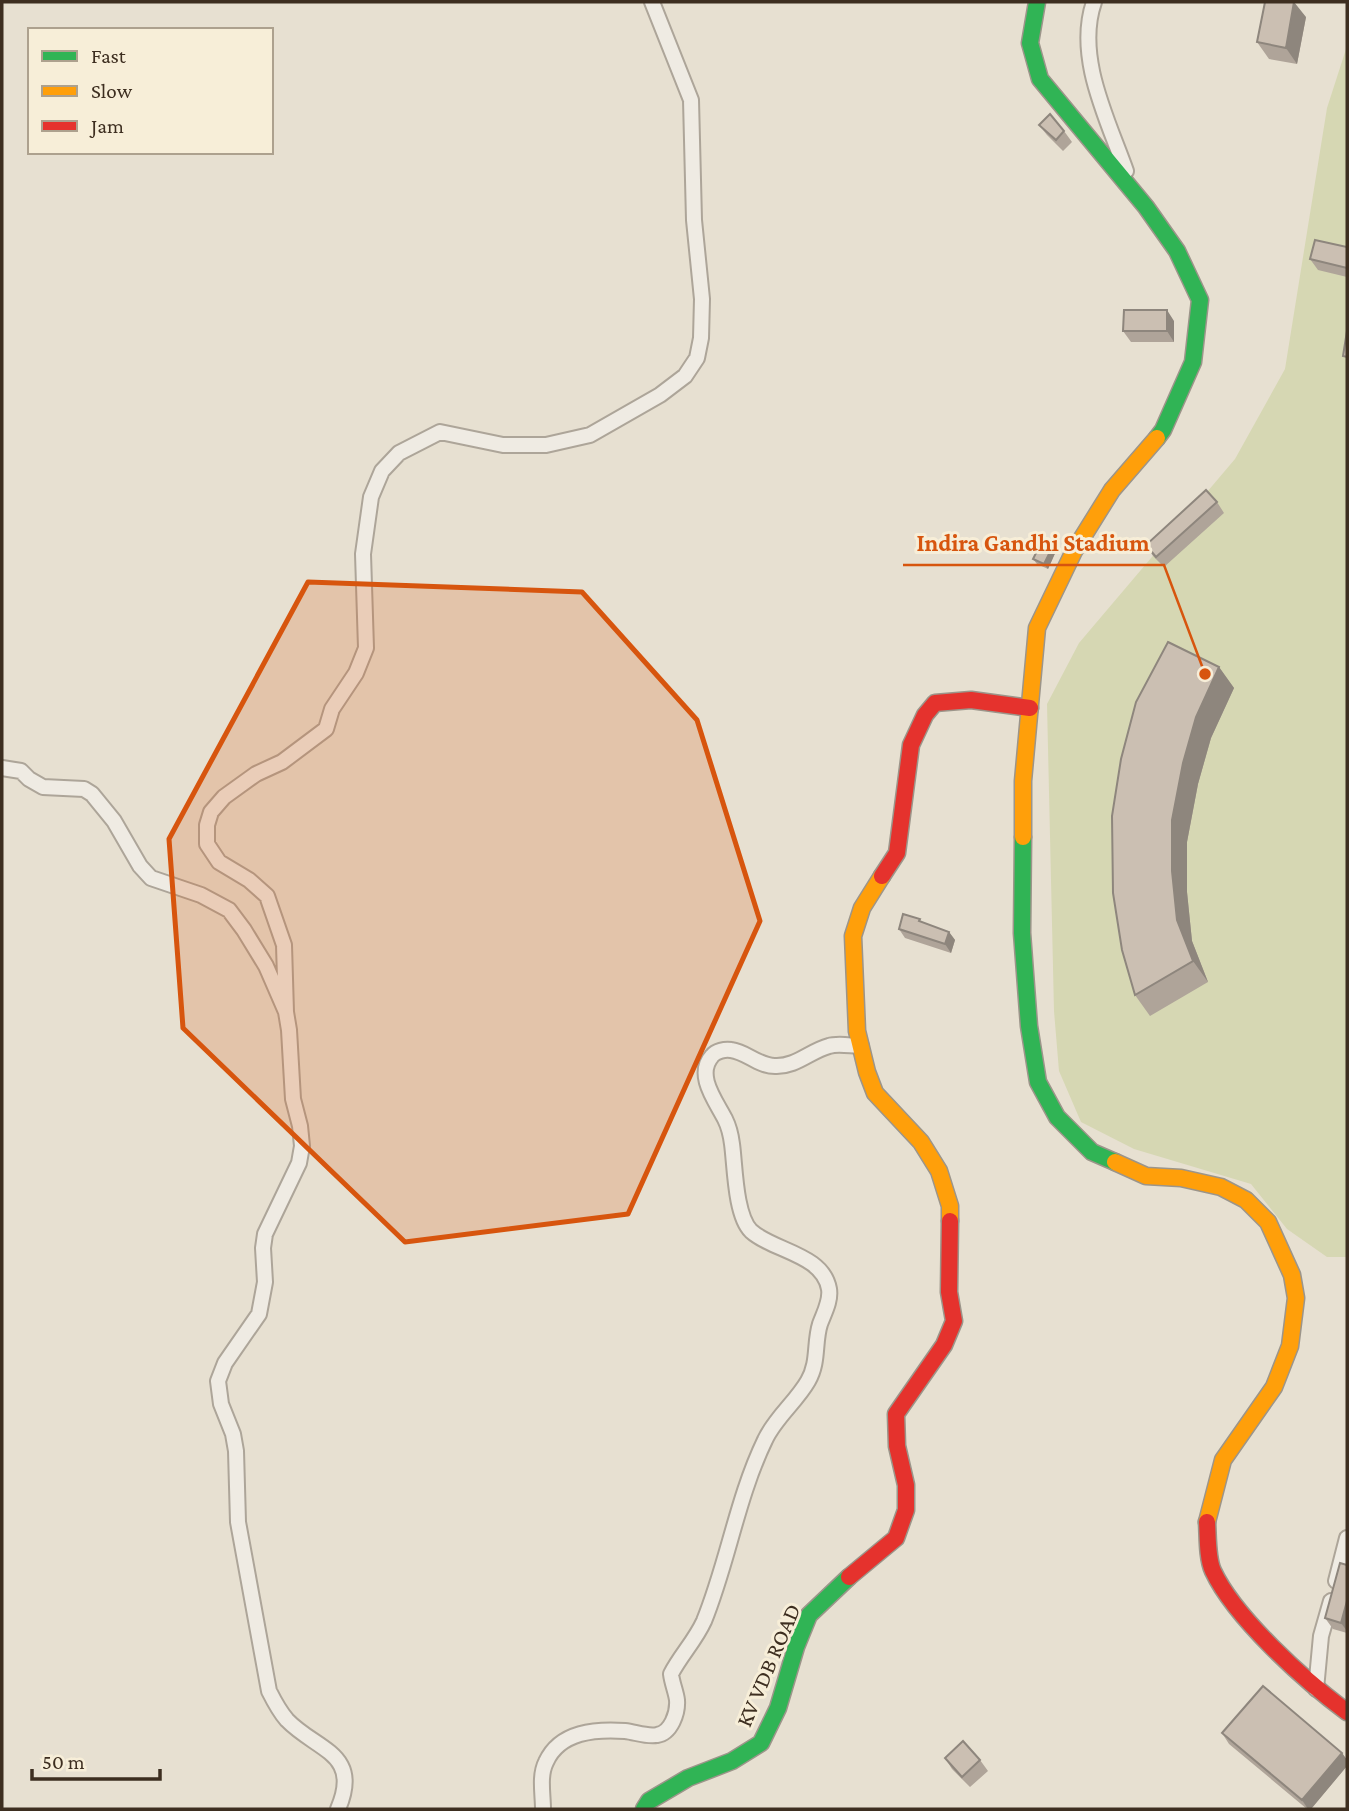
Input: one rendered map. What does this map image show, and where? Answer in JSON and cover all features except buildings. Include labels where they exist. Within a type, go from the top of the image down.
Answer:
[{"type":"main road","points":[[1038,2],[1030,43],[1040,79],[1132,189],[1177,251],[1200,300],[1193,362],[1163,430],[1112,490],[1074,551],[1037,628],[1023,781],[1022,933],[1029,1026],[1038,1083],[1057,1117],[1092,1152],[1146,1175],[1181,1178],[1221,1187],[1246,1200],[1268,1222],[1292,1275],[1296,1298],[1290,1346],[1274,1387],[1223,1460],[1207,1524],[1212,1569],[1239,1611],[1316,1689],[1347,1712]]},
{"type":"main road","name":"KV VDB ROAD","points":[[644,1809],[649,1801],[688,1778],[732,1760],[761,1742],[778,1708],[796,1647],[809,1615],[833,1590],[896,1538],[906,1510],[906,1485],[897,1446],[896,1414],[944,1345],[954,1321],[950,1292],[950,1206],[939,1171],[921,1142],[876,1093],[857,1031],[853,936],[862,908],[897,853],[911,745],[925,715],[935,703],[952,700],[975,699],[1030,708]]},
{"type":"street","points":[[338,1809],[346,1784],[341,1763],[288,1722],[269,1691],[238,1522],[236,1451],[218,1392],[218,1381],[225,1363],[259,1314],[265,1282],[265,1234],[294,1174],[302,1146],[293,1099],[284,945],[267,896],[249,880],[219,862],[207,845],[207,825],[211,812],[224,797],[256,774],[282,762],[326,729],[332,709],[356,673],[366,648],[363,554],[371,496],[382,471],[399,453],[440,432],[503,445],[546,445],[590,435],[660,395],[685,376],[697,358],[701,338],[702,299],[694,220],[691,100],[652,2]]},
{"type":"street","points":[[1094,2],[1088,43],[1095,82],[1132,189]]},
{"type":"street","points":[[2,768],[21,771],[43,787],[84,789],[92,794],[114,821],[140,866],[151,878],[201,895],[229,911],[266,966],[286,1012]]},
{"type":"street","points":[[543,1809],[541,1776],[546,1760],[563,1741],[580,1732],[625,1731],[658,1735],[671,1725],[677,1701],[670,1674],[696,1637],[704,1620],[739,1505],[765,1439],[808,1382],[816,1360],[817,1338],[826,1311],[829,1288],[813,1264],[772,1244],[749,1229],[736,1190],[731,1137],[710,1090],[705,1071],[710,1058],[716,1052],[730,1050],[759,1063],[788,1065],[831,1045],[861,1046]]},
{"type":"street","points":[[1316,1689],[1321,1636],[1347,1538]]},
{"type":"highlighted area","points":[[308,582],[582,592],[697,720],[760,921],[628,1214],[405,1242],[183,1028],[169,839]]},
{"type":"green space","points":[[1347,46],[1347,1257],[1327,1257],[1287,1229],[1251,1184],[1134,1149],[1081,1122],[1059,1071],[1054,1011],[1047,704],[1079,643],[1235,459],[1285,369],[1327,108]]},
{"type":"traffic: fast","points":[[1037,2],[1030,43],[1040,79],[1146,207],[1177,251],[1200,300],[1193,362],[1157,438]]},
{"type":"traffic: fast","points":[[1023,837],[1022,933],[1029,1026],[1038,1082],[1057,1117],[1092,1152],[1115,1162]]},
{"type":"traffic: fast","points":[[644,1809],[649,1801],[688,1778],[732,1761],[761,1743],[778,1708],[796,1647],[809,1615],[849,1577]]},
{"type":"traffic: slow","points":[[1023,837],[1023,781],[1037,628],[1074,551],[1112,490],[1157,438]]},
{"type":"traffic: slow","points":[[882,876],[862,908],[853,936],[857,1031],[875,1093],[921,1142],[939,1171],[950,1206],[950,1221]]},
{"type":"traffic: slow","points":[[1115,1162],[1146,1176],[1181,1178],[1221,1187],[1246,1200],[1268,1222],[1292,1275],[1296,1298],[1290,1346],[1274,1387],[1223,1460],[1207,1522]]},
{"type":"traffic: jam","points":[[882,876],[897,853],[911,745],[925,715],[935,703],[971,700],[1030,708]]},
{"type":"traffic: jam","points":[[849,1577],[896,1538],[906,1510],[906,1485],[897,1446],[896,1414],[944,1345],[954,1321],[949,1292],[950,1221]]},
{"type":"traffic: jam","points":[[1207,1522],[1211,1566],[1237,1609],[1272,1648],[1347,1712]]},
{"type":"place","name":"Indira Gandhi Stadium","points":[[1205,674]]}]
